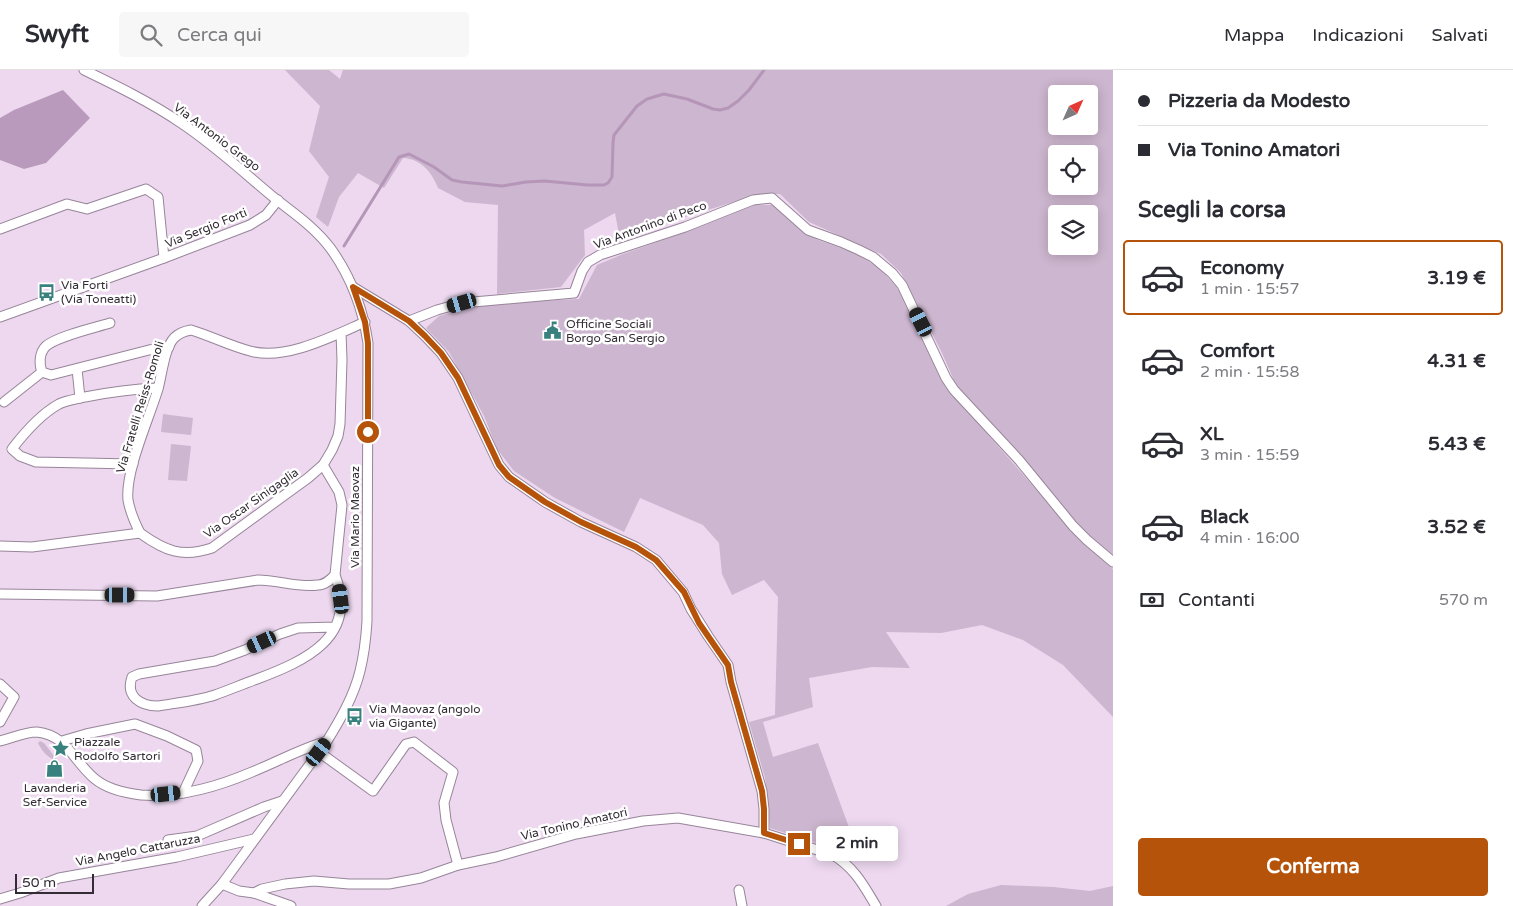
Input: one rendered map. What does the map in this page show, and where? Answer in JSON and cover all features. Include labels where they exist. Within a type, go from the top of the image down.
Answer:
[{"type":"street","name":"Via Antonio Grego","points":[[84,70],[142,99],[182,124],[278,200]]},
{"type":"street","name":"Via Sergio Forti","points":[[0,229],[67,204],[87,209],[146,189],[158,198],[164,258]]},
{"type":"street","name":"Via Antonino di Peco","points":[[409,321],[462,303],[574,293],[582,271],[588,262],[600,255],[685,227],[753,200],[772,198],[808,230],[860,250],[892,272],[902,285],[946,378],[954,390],[1019,460],[1074,526],[1113,562]]},
{"type":"street","name":"Via Sergio Forti","points":[[0,317],[250,225],[266,215],[278,200]]},
{"type":"street","name":"Via Mario Maovaz","points":[[202,906],[222,884],[327,741],[342,717],[360,672],[365,645],[367,611],[368,343],[365,322],[353,287],[343,267],[319,234],[278,200]]},
{"type":"street","points":[[353,287],[409,321],[441,353],[458,378],[499,465],[509,477],[545,502],[581,522],[636,547],[656,560],[684,592],[699,623],[728,665],[731,682],[762,791],[764,833]]},
{"type":"street","name":"Via Fratelli Reiss-Romoli","points":[[140,533],[128,500],[129,483],[133,464],[158,388],[169,347],[174,338],[182,332],[191,330],[250,351],[264,353],[289,350],[340,333],[365,322]]},
{"type":"street","points":[[42,372],[40,366],[41,357],[45,348],[53,342],[110,323]]},
{"type":"street","name":"Via Oscar Sinigaglia","points":[[140,533],[166,549],[183,553],[199,552],[212,548],[322,466],[338,436],[340,424],[342,360],[340,333]]},
{"type":"street","points":[[42,372],[51,374],[149,350],[169,347]]},
{"type":"street","points":[[76,369],[80,398]]},
{"type":"street","points":[[4,402],[42,372]]},
{"type":"street","points":[[133,464],[36,462],[20,456],[12,449],[24,434],[50,410],[61,403],[130,389],[158,388]]},
{"type":"street","points":[[322,466],[340,492],[342,505],[335,575],[339,585],[341,610],[335,627],[329,637],[317,650],[282,669],[213,696],[150,706],[136,701],[133,695],[130,683],[132,677],[139,674],[215,661],[298,628],[335,627]]},
{"type":"street","points":[[0,546],[32,547],[140,533]]},
{"type":"street","points":[[0,594],[157,596],[258,580],[320,586],[328,582],[335,575]]},
{"type":"street","points":[[0,684],[14,697],[0,722]]},
{"type":"street","points":[[62,741],[135,724],[167,736],[196,750],[198,761],[183,793]]},
{"type":"street","points":[[0,741],[31,732],[50,735],[62,741],[88,773],[99,782],[121,792],[141,795],[183,793],[207,788],[253,772],[306,748],[327,741]]},
{"type":"street","points":[[319,752],[373,791],[406,744],[414,742],[453,772],[444,803],[446,820],[458,866]]},
{"type":"street","points":[[168,840],[197,836],[282,801]]},
{"type":"street","name":"Via Tonino Amatori","points":[[254,893],[262,889],[285,884],[314,881],[349,884],[389,884],[421,878],[576,834],[643,821],[678,818],[764,833],[833,855],[853,869],[876,906]]},
{"type":"street","name":"Via Angelo Cattaruzza","points":[[0,899],[58,878],[177,857],[254,839]]},
{"type":"street","points":[[222,884],[239,891],[254,893],[276,903],[291,906]]},
{"type":"street","points":[[739,890],[742,906]]},
{"type":"shaded area","points":[[285,70],[329,70],[340,79],[343,70],[1113,70],[1113,555],[1081,528],[1029,465],[956,385],[942,353],[901,273],[881,254],[809,222],[780,194],[759,194],[650,228],[620,240],[615,213],[584,230],[585,255],[561,287],[497,294],[498,205],[465,202],[438,188],[433,177],[425,167],[415,161],[403,158],[384,188],[358,173],[339,197],[328,227],[316,217],[329,177],[309,151],[320,106]]},
{"type":"shaded area","points":[[63,90],[90,118],[46,163],[24,169],[0,160],[0,118],[14,110]]},
{"type":"shaded area","points":[[755,205],[773,205],[800,229],[818,240],[853,252],[878,267],[896,286],[911,312],[946,387],[1087,547],[1113,569],[1113,717],[1063,665],[1023,640],[982,625],[941,633],[886,632],[910,668],[872,667],[809,678],[813,707],[763,722],[773,757],[818,743],[857,849],[853,855],[770,828],[765,778],[749,722],[775,715],[778,597],[764,580],[732,595],[722,574],[719,543],[703,525],[640,498],[624,532],[555,498],[514,471],[497,449],[484,416],[449,352],[426,328],[439,316],[477,304],[579,299],[597,265]]},
{"type":"shaded area","points":[[163,414],[193,418],[191,435],[161,432]]},
{"type":"shaded area","points":[[171,444],[191,446],[187,481],[168,480]]},
{"type":"shaded area","points":[[40,741],[44,743],[59,762],[44,752],[38,743]]},
{"type":"shaded area","points":[[1001,885],[1053,887],[1090,891],[1113,886],[1113,906],[946,906],[968,894]]},
{"type":"waterway","points":[[344,246],[399,157],[409,154],[434,167],[452,180],[462,182],[502,186],[545,181],[604,185],[612,177],[614,135],[637,106],[647,99],[664,94],[687,99],[713,109],[728,108],[749,90],[764,70]]},
{"type":"place","name":"Via Forti (Via Toneatti)","points":[[47,292]]},
{"type":"place","name":"Officine Sociali Borgo San Sergio","points":[[552,331]]},
{"type":"place","name":"Via Maovaz (angolo via Gigante)","points":[[355,716]]},
{"type":"place","name":"Piazzale Rodolfo Sartori","points":[[60,749]]},
{"type":"place","name":"Lavanderia Sef-Service","points":[[55,769]]},
{"type":"route","points":[[368,432],[368,343],[365,322],[353,287],[409,321],[441,353],[458,378],[499,465],[509,477],[545,502],[581,522],[615,536],[656,560],[684,592],[699,623],[728,665],[731,682],[762,791],[764,833],[799,844]]}]
